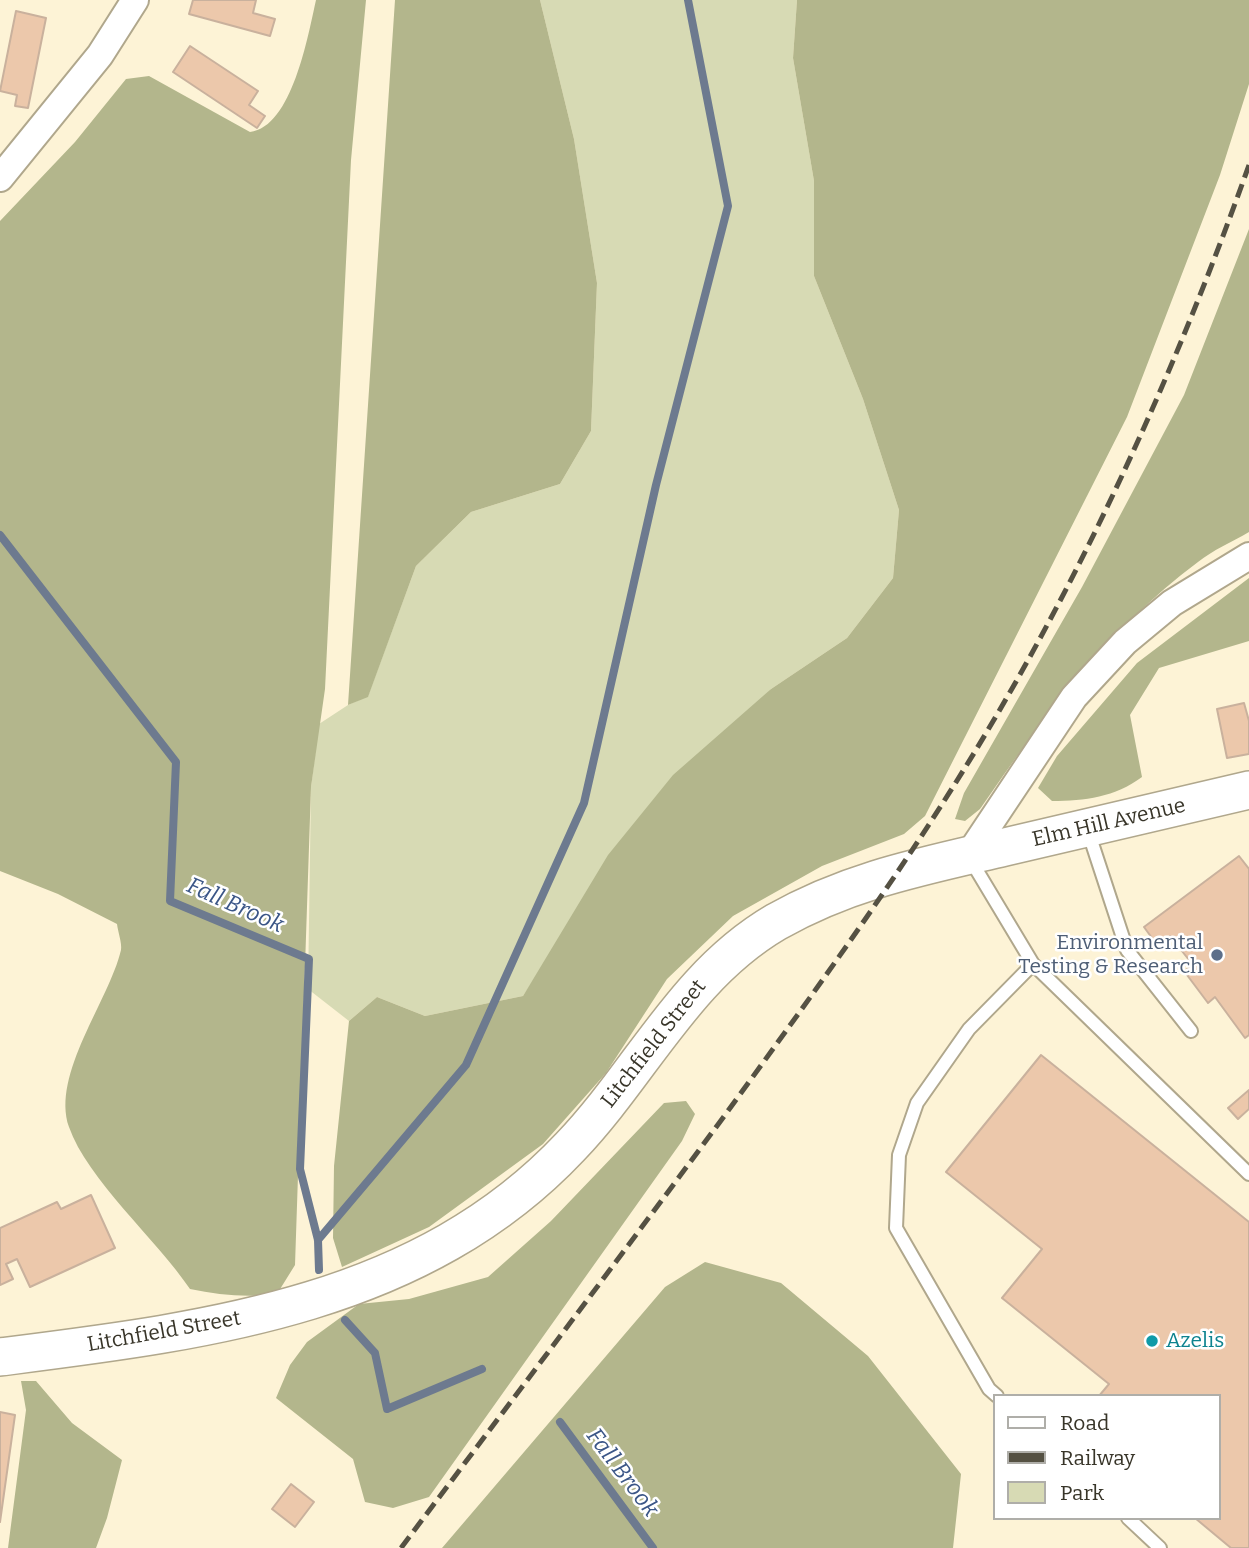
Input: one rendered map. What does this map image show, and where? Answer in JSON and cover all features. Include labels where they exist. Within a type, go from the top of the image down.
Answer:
[{"type":"main road","name":"Elm Hill Avenue","points":[[968,856],[1249,790]]},
{"type":"main road","name":"Litchfield Street","points":[[0,1357],[163,1336],[282,1311],[426,1254],[480,1225],[529,1189],[612,1100],[683,1001],[725,957],[775,923],[829,895],[899,870],[968,856]]},
{"type":"street","points":[[0,178],[100,55],[135,0]]},
{"type":"street","points":[[968,856],[1074,697],[1125,642],[1172,603],[1249,556]]},
{"type":"lane","points":[[1087,828],[1126,950],[1191,1031]]},
{"type":"lane","points":[[968,856],[1033,964],[1249,1174]]},
{"type":"lane","points":[[995,1394],[989,1389],[896,1228],[900,1156],[917,1103],[969,1030],[1033,964]]},
{"type":"lane","points":[[1130,1520],[1160,1548]]},
{"type":"green space","points":[[316,0],[366,0],[351,160],[325,689],[311,787],[295,1265],[277,1294],[233,1295],[190,1289],[106,1188],[78,1147],[69,1127],[66,1106],[68,1084],[74,1061],[115,970],[121,950],[117,924],[58,894],[0,871],[0,221],[75,142],[126,79],[149,76],[250,132],[265,126],[277,114],[296,78]]},
{"type":"green space","points":[[395,0],[540,0],[574,139],[597,283],[591,431],[560,484],[471,512],[416,566],[368,697],[348,705]]},
{"type":"green space","points":[[540,0],[797,0],[793,58],[814,181],[814,276],[863,399],[899,510],[893,578],[847,638],[771,689],[561,938],[523,996],[425,1016],[377,997],[349,1021],[308,989],[311,787],[319,724],[348,705],[368,696],[416,566],[471,512],[560,484],[591,431],[597,283],[574,139]]},
{"type":"green space","points":[[797,0],[1249,0],[1249,84],[1220,175],[1127,417],[925,816],[904,834],[822,866],[733,916],[667,979],[606,1073],[543,1144],[429,1227],[342,1267],[333,1238],[334,1166],[349,1021],[377,997],[425,1016],[523,996],[608,855],[673,775],[771,689],[847,638],[893,578],[899,510],[863,399],[814,276],[814,181],[793,58]]},
{"type":"green space","points":[[1249,229],[1249,532],[1204,558],[1134,617],[1105,646],[1053,708],[980,809],[965,821],[955,819],[964,793],[1082,587],[1184,395]]},
{"type":"green space","points":[[1249,578],[1249,641],[1159,668],[1130,715],[1142,777],[1110,793],[1076,800],[1052,801],[1038,788],[1057,756],[1137,663]]},
{"type":"green space","points":[[686,1101],[695,1114],[682,1141],[429,1497],[393,1508],[365,1502],[353,1459],[276,1398],[290,1365],[307,1342],[359,1304],[409,1299],[488,1277],[551,1221],[664,1103]]},
{"type":"green space","points":[[705,1262],[781,1283],[868,1356],[961,1474],[953,1548],[442,1548],[665,1287]]},
{"type":"green space","points":[[21,1381],[36,1381],[72,1423],[122,1460],[96,1548],[8,1548],[26,1410]]},
{"type":"building","points":[[193,0],[256,0],[253,13],[275,19],[270,36],[189,14]]},
{"type":"building","points":[[16,11],[46,18],[28,108],[15,106],[17,95],[0,91]]},
{"type":"building","points":[[190,46],[258,91],[249,105],[265,116],[257,128],[173,72]]},
{"type":"building","points":[[1244,703],[1249,721],[1249,754],[1227,758],[1217,709]]},
{"type":"building","name":"Environmental Testing & Research","points":[[1239,856],[1249,869],[1249,1035],[1245,1038],[1215,997],[1208,1003],[1184,971],[1193,965],[1170,936],[1157,945],[1144,927]]},
{"type":"building","name":"Azelis","points":[[1041,1055],[1249,1222],[1249,1548],[1231,1548],[1197,1520],[1221,1520],[1221,1394],[1101,1394],[1109,1384],[1002,1298],[1042,1249],[946,1172]]},
{"type":"building","points":[[1249,1090],[1249,1109],[1238,1119],[1228,1108]]},
{"type":"building","points":[[91,1195],[115,1248],[30,1287],[17,1259],[6,1264],[13,1279],[0,1285],[0,1228],[57,1202],[61,1209]]},
{"type":"building","points":[[0,1412],[15,1415],[0,1522]]},
{"type":"building","points":[[291,1484],[314,1502],[295,1527],[272,1509]]},
{"type":"waterway","points":[[318,1240],[466,1065],[584,803],[656,485],[728,206],[688,0]]},
{"type":"waterway","name":"Fall Brook","points":[[0,535],[176,762],[170,901],[309,959],[300,1169],[318,1240],[319,1270]]},
{"type":"waterway","name":"Fall Brook","points":[[345,1320],[375,1353],[387,1409],[482,1369]]},
{"type":"waterway","name":"Fall Brook","points":[[560,1422],[653,1548]]},
{"type":"railway","points":[[401,1548],[755,1074],[874,907],[958,779],[1043,633],[1120,480],[1189,323],[1249,165]]},
{"type":"place","name":"Environmental Testing & Research","points":[[1217,955]]},
{"type":"place","name":"Azelis","points":[[1152,1341]]}]
